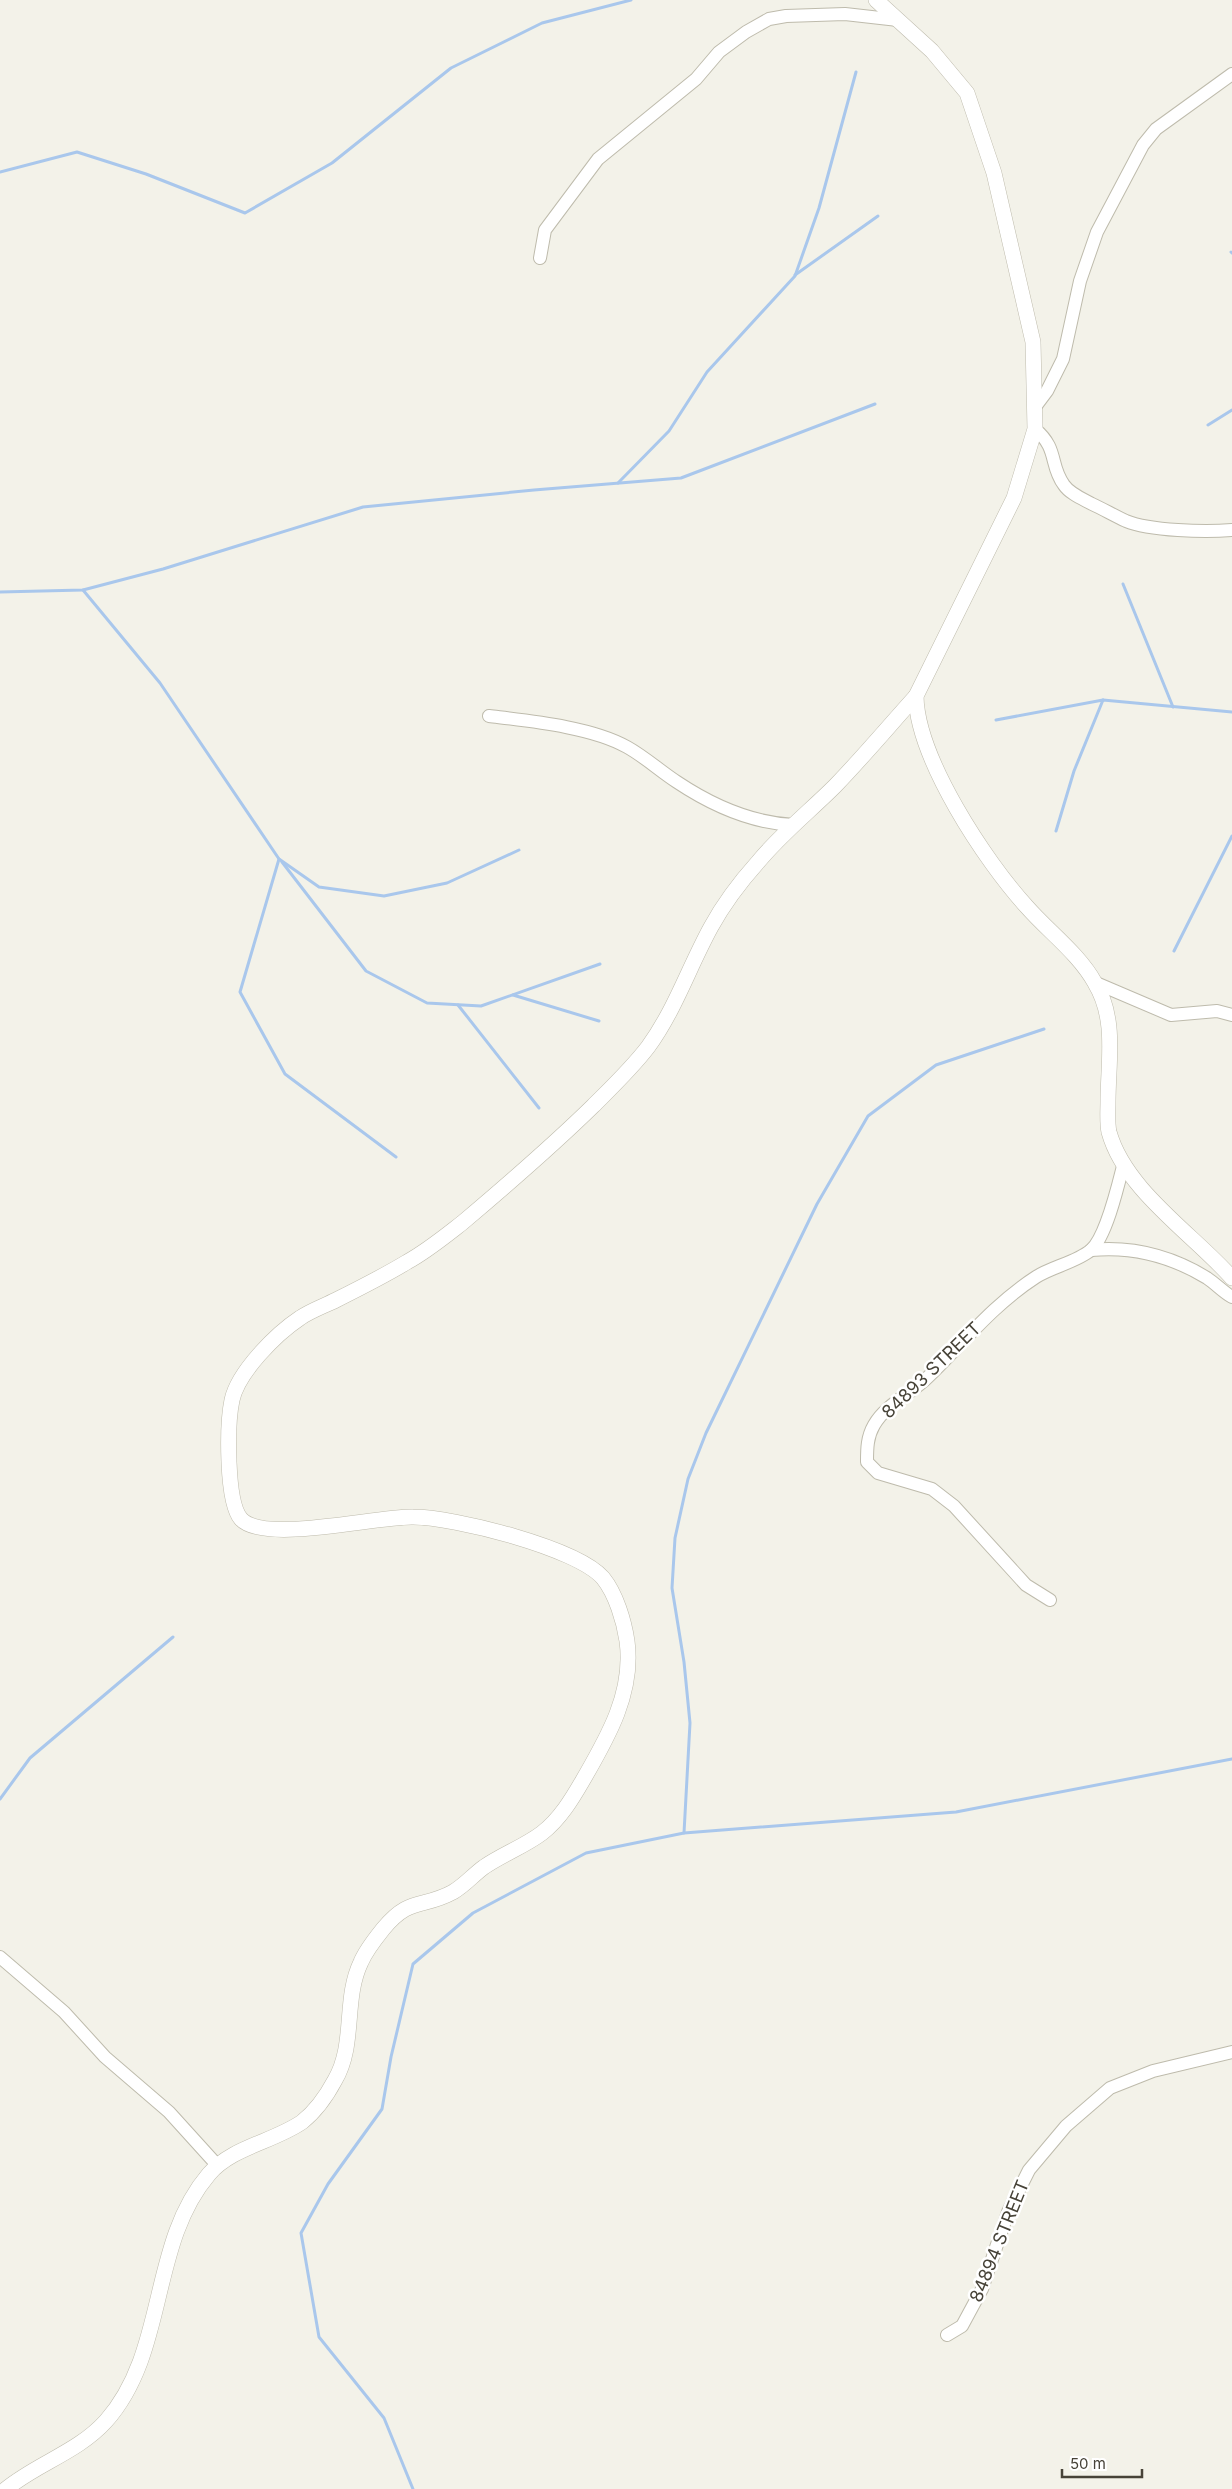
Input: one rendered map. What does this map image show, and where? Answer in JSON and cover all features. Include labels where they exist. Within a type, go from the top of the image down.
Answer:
[{"type":"street","points":[[6,2489],[21,2477],[83,2442],[106,2420],[124,2396],[143,2356],[174,2237],[186,2207],[217,2164],[301,2122],[314,2112],[342,2070],[346,2054],[355,1978],[361,1961],[386,1926],[400,1911],[414,1904],[439,1898],[458,1890],[488,1864],[540,1835],[557,1819],[604,1744],[617,1717],[627,1670],[627,1642],[619,1611],[609,1586],[599,1573],[585,1564],[539,1545],[442,1519],[409,1516],[282,1531],[255,1529],[240,1518],[233,1504],[228,1461],[232,1401],[239,1382],[251,1364],[300,1318],[406,1263],[432,1246],[509,1182],[638,1060],[652,1041],[682,988],[712,924],[759,860],[862,757],[916,696],[1014,498],[1035,430],[1033,342],[994,173],[967,93],[932,51],[876,0]]},
{"type":"street","points":[[540,258],[545,230],[598,159],[696,79],[718,52],[746,32],[769,19],[786,16],[845,14],[898,20]]},
{"type":"street","points":[[1035,407],[1047,390],[1063,359],[1080,281],[1097,232],[1143,145],[1156,129],[1232,74]]},
{"type":"street","points":[[1035,430],[1047,440],[1053,454],[1058,476],[1066,488],[1112,514],[1143,526],[1232,530]]},
{"type":"street","points":[[916,696],[916,714],[938,774],[980,846],[1000,876],[1096,983],[1108,1015],[1111,1050],[1108,1129],[1123,1166],[1156,1203],[1232,1278]]},
{"type":"street","points":[[489,716],[607,738],[627,747],[677,782],[727,810],[770,824],[794,826]]},
{"type":"street","points":[[1096,983],[1171,1015],[1217,1011],[1232,1015]]},
{"type":"street","points":[[1091,1250],[1101,1233],[1112,1207],[1123,1166]]},
{"type":"street","name":"84893 STREET","points":[[1050,1600],[1026,1585],[960,1512],[932,1488],[878,1473],[867,1462],[867,1444],[874,1424],[894,1403],[926,1379],[988,1314],[1012,1293],[1038,1276],[1091,1250],[1112,1248],[1139,1251],[1166,1258],[1191,1268],[1232,1297]]},
{"type":"street","points":[[0,1957],[64,2012],[105,2057],[169,2112],[217,2164]]},
{"type":"street","name":"84894 STREET","points":[[947,2335],[962,2326],[982,2289],[1008,2212],[1029,2170],[1066,2126],[1110,2088],[1153,2071],[1232,2052]]},
{"type":"waterway","points":[[0,172],[77,152],[146,174],[245,213],[332,163],[451,68],[542,23],[631,0]]},
{"type":"waterway","points":[[618,483],[669,431],[707,372],[795,276],[819,208],[856,72]]},
{"type":"waterway","points":[[795,275],[878,216]]},
{"type":"waterway","points":[[0,592],[83,590],[163,569],[363,507],[681,478],[875,404]]},
{"type":"waterway","points":[[1208,425],[1232,410]]},
{"type":"waterway","points":[[1123,584],[1173,707]]},
{"type":"waterway","points":[[83,590],[160,683],[279,859],[319,887],[384,896],[447,883],[519,850]]},
{"type":"waterway","points":[[996,720],[1103,700],[1232,712]]},
{"type":"waterway","points":[[1056,831],[1074,771],[1103,700]]},
{"type":"waterway","points":[[1174,951],[1232,836]]},
{"type":"waterway","points":[[279,859],[240,992],[285,1074],[396,1157]]},
{"type":"waterway","points":[[282,862],[366,971],[427,1003],[481,1006],[600,964]]},
{"type":"waterway","points":[[513,995],[599,1021]]},
{"type":"waterway","points":[[458,1005],[539,1108]]},
{"type":"waterway","points":[[684,1833],[690,1723],[684,1662],[672,1588],[675,1538],[688,1479],[706,1433],[817,1204],[868,1116],[936,1065],[1044,1029]]},
{"type":"waterway","points":[[0,1799],[30,1758],[173,1637]]},
{"type":"waterway","points":[[413,2489],[384,2418],[319,2337],[301,2233],[328,2184],[382,2109],[391,2057],[413,1964],[473,1913],[586,1853],[684,1833],[956,1812],[1232,1759]]}]
